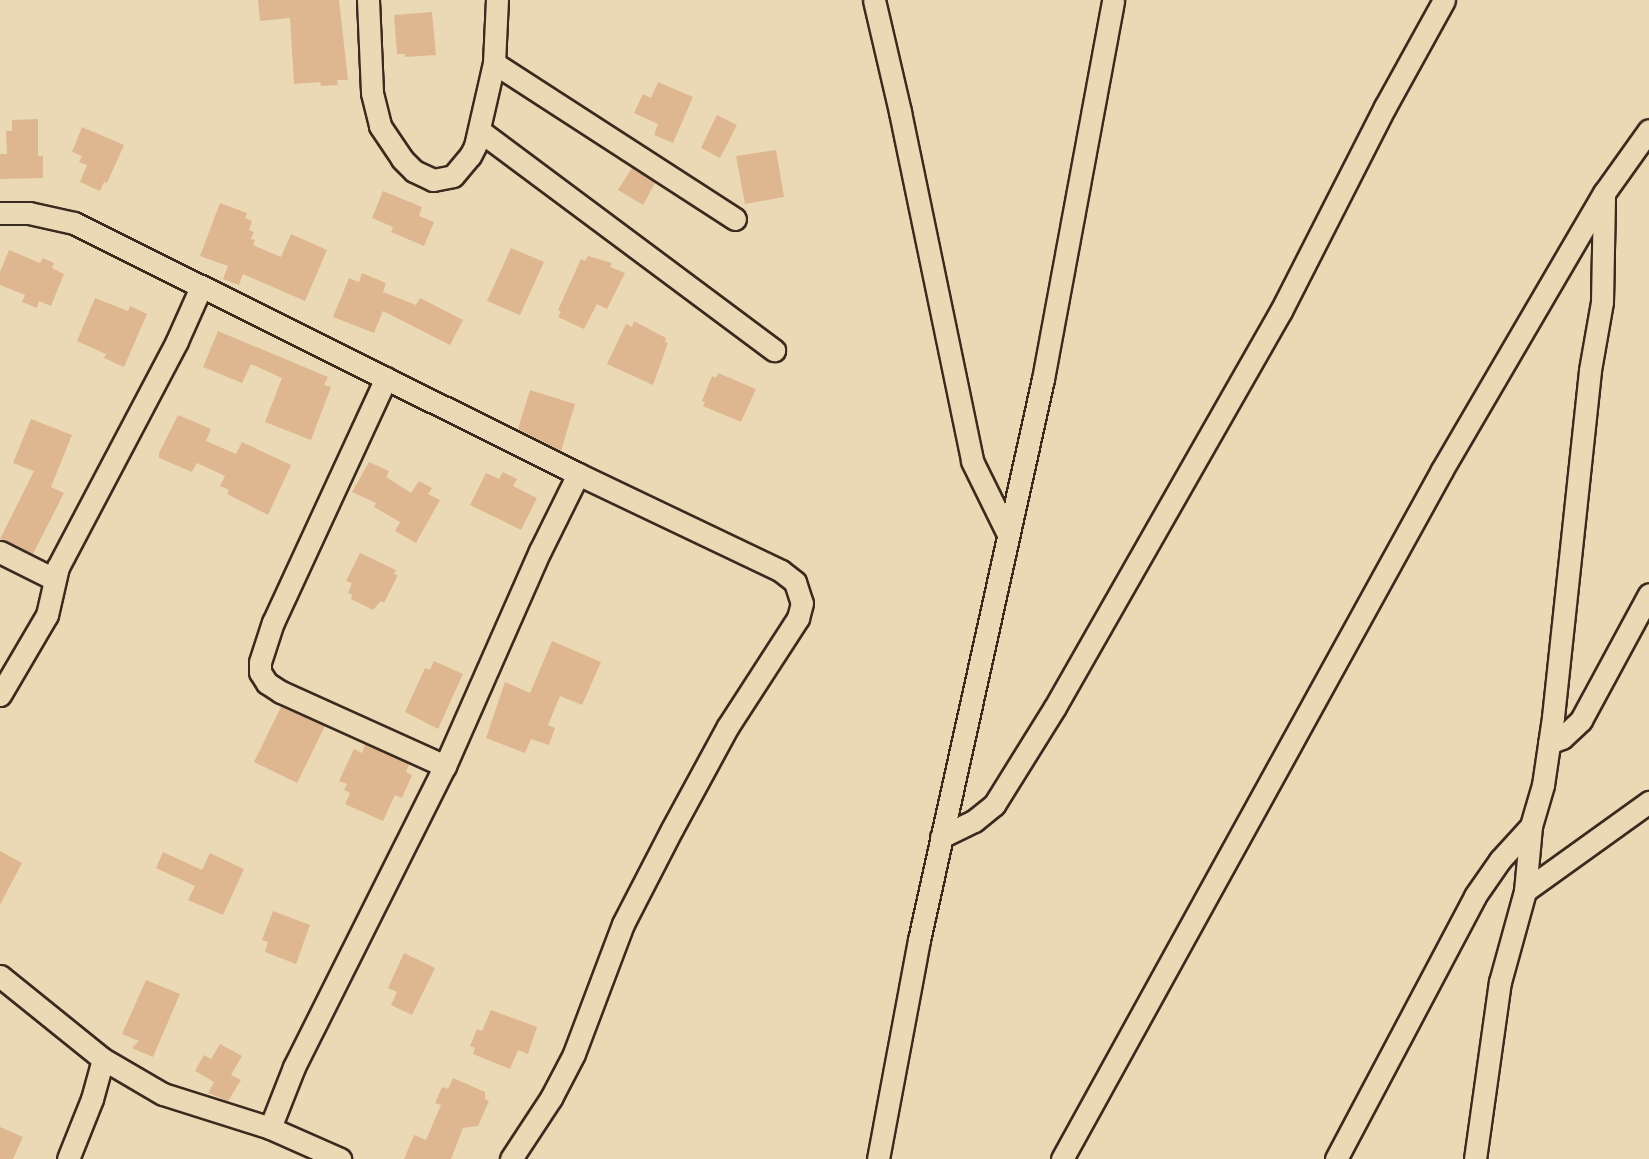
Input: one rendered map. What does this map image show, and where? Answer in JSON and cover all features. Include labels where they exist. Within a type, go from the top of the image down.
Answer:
[{"type":"street","points":[[368,0],[372,93],[376,115],[385,137],[401,159],[422,176],[443,180],[462,168],[480,131],[494,63],[497,0]]},
{"type":"street","points":[[874,0],[900,112],[972,461],[990,505],[1007,532]]},
{"type":"street","points":[[878,1159],[941,836],[1042,379],[1113,0]]},
{"type":"street","points":[[941,836],[974,821],[994,805],[1055,707],[1281,311],[1385,107],[1444,0]]},
{"type":"street","points":[[494,63],[735,219]]},
{"type":"street","points":[[1062,1159],[1361,615],[1604,193],[1649,130]]},
{"type":"street","points":[[480,131],[774,350]]},
{"type":"street","points":[[1475,1159],[1500,982],[1525,891],[1531,826],[1543,785],[1549,743],[1577,508],[1590,370],[1602,302],[1604,193]]},
{"type":"street","points":[[0,213],[29,213],[74,223],[578,474],[781,571],[794,582],[802,603],[798,618],[728,726],[672,829],[623,924],[574,1054],[551,1098],[511,1159]]},
{"type":"street","points":[[0,695],[47,615],[58,567],[177,341],[201,287]]},
{"type":"street","points":[[386,378],[287,589],[267,638],[260,672],[267,683],[281,692],[445,766]]},
{"type":"street","points":[[270,1128],[306,1043],[445,766],[540,551],[578,474]]},
{"type":"street","points":[[0,552],[54,579]]},
{"type":"street","points":[[1549,743],[1562,738],[1581,720],[1649,594]]},
{"type":"street","points":[[1525,891],[1649,802]]},
{"type":"street","points":[[1336,1159],[1475,896],[1500,860],[1531,826]]},
{"type":"street","points":[[0,976],[103,1059],[163,1094],[270,1128],[340,1159]]},
{"type":"street","points":[[68,1159],[92,1099],[103,1059]]},
{"type":"building","points":[[258,0],[339,0],[348,80],[337,80],[338,85],[321,86],[320,82],[294,84],[290,18],[260,21]]},
{"type":"building","points":[[432,12],[436,55],[405,57],[405,54],[397,54],[394,15]]},
{"type":"building","points":[[658,82],[693,97],[673,143],[654,135],[658,124],[634,113],[643,94],[651,98]]},
{"type":"building","points":[[717,115],[737,125],[720,158],[701,148]]},
{"type":"building","points":[[38,119],[38,156],[43,156],[43,178],[0,179],[0,154],[7,154],[6,131],[12,131],[12,120]]},
{"type":"building","points":[[82,127],[124,145],[107,183],[104,182],[100,191],[80,182],[87,165],[79,162],[82,156],[72,152]]},
{"type":"building","points":[[776,150],[784,197],[745,204],[736,156]]},
{"type":"building","points":[[632,168],[655,183],[643,205],[618,190]]},
{"type":"building","points":[[383,191],[422,207],[419,216],[434,222],[424,246],[391,232],[393,227],[372,218]]},
{"type":"building","points":[[220,203],[247,213],[245,218],[252,221],[249,230],[254,232],[251,239],[255,240],[253,245],[281,257],[291,234],[327,250],[305,301],[243,274],[239,285],[223,279],[228,266],[200,256]]},
{"type":"building","points":[[511,248],[544,262],[520,315],[487,301]]},
{"type":"building","points":[[9,250],[40,263],[43,258],[54,263],[52,268],[64,274],[51,306],[39,301],[37,308],[22,302],[25,295],[0,285],[0,272]]},
{"type":"building","points":[[588,256],[612,263],[610,267],[625,273],[607,309],[597,304],[584,329],[558,317],[561,312],[558,310],[581,259],[585,261]]},
{"type":"building","points":[[362,273],[386,283],[383,292],[416,305],[420,298],[463,320],[450,345],[383,311],[374,333],[333,317],[349,278],[359,282]]},
{"type":"building","points":[[95,298],[128,311],[130,306],[147,314],[124,367],[104,358],[106,354],[77,341]]},
{"type":"building","points":[[634,321],[666,338],[665,342],[668,343],[653,385],[607,364],[626,324],[632,327]]},
{"type":"building","points":[[218,331],[328,377],[324,385],[331,387],[311,440],[265,422],[282,378],[251,364],[242,383],[203,367]]},
{"type":"building","points":[[718,373],[756,389],[741,422],[703,406],[705,402],[702,401],[712,376],[716,378]]},
{"type":"building","points":[[530,390],[575,404],[561,451],[518,429]]},
{"type":"building","points":[[178,415],[211,429],[206,441],[236,454],[242,442],[291,465],[268,515],[227,494],[229,490],[220,486],[225,476],[197,463],[192,472],[159,458]]},
{"type":"building","points":[[31,419],[72,435],[51,487],[64,493],[33,554],[0,539],[34,471],[13,463]]},
{"type":"building","points":[[369,462],[389,471],[386,477],[411,493],[419,481],[432,488],[428,494],[440,500],[416,543],[395,531],[400,522],[374,507],[376,503],[352,492]]},
{"type":"building","points":[[503,472],[517,479],[513,486],[537,498],[521,530],[470,505],[486,473],[499,479]]},
{"type":"building","points":[[360,553],[396,570],[394,574],[398,575],[384,603],[381,601],[373,610],[351,599],[352,595],[348,593],[352,583],[346,581]]},
{"type":"building","points":[[552,641],[601,662],[582,705],[560,696],[548,725],[555,728],[549,745],[531,739],[525,753],[486,738],[505,682],[530,693]]},
{"type":"building","points":[[434,661],[463,674],[438,729],[405,712],[425,668],[430,670]]},
{"type":"building","points":[[281,707],[325,726],[297,783],[254,762]]},
{"type":"building","points":[[365,744],[409,764],[406,772],[412,775],[402,798],[395,795],[383,821],[345,804],[350,793],[344,790],[347,784],[339,781],[354,749],[362,753]]},
{"type":"building","points":[[0,851],[22,863],[0,905]]},
{"type":"building","points":[[163,852],[202,870],[210,853],[244,869],[223,915],[188,900],[195,886],[156,868]]},
{"type":"building","points":[[273,911],[310,925],[296,964],[265,952],[268,942],[262,940]]},
{"type":"building","points":[[404,953],[435,968],[412,1015],[391,1005],[397,992],[388,988]]},
{"type":"building","points":[[146,980],[180,994],[153,1057],[132,1048],[139,1041],[122,1034]]},
{"type":"building","points":[[491,1010],[537,1027],[528,1054],[518,1050],[510,1069],[473,1054],[475,1048],[470,1046],[477,1029],[482,1031]]},
{"type":"building","points":[[220,1044],[242,1056],[231,1075],[241,1080],[228,1101],[208,1093],[214,1082],[195,1071],[204,1055],[211,1059]]},
{"type":"building","points":[[453,1078],[485,1092],[485,1099],[489,1101],[478,1126],[463,1128],[451,1159],[404,1159],[414,1135],[426,1140],[441,1105],[435,1103],[442,1087],[448,1089]]},
{"type":"building","points":[[0,1127],[23,1137],[13,1159],[0,1159]]}]
